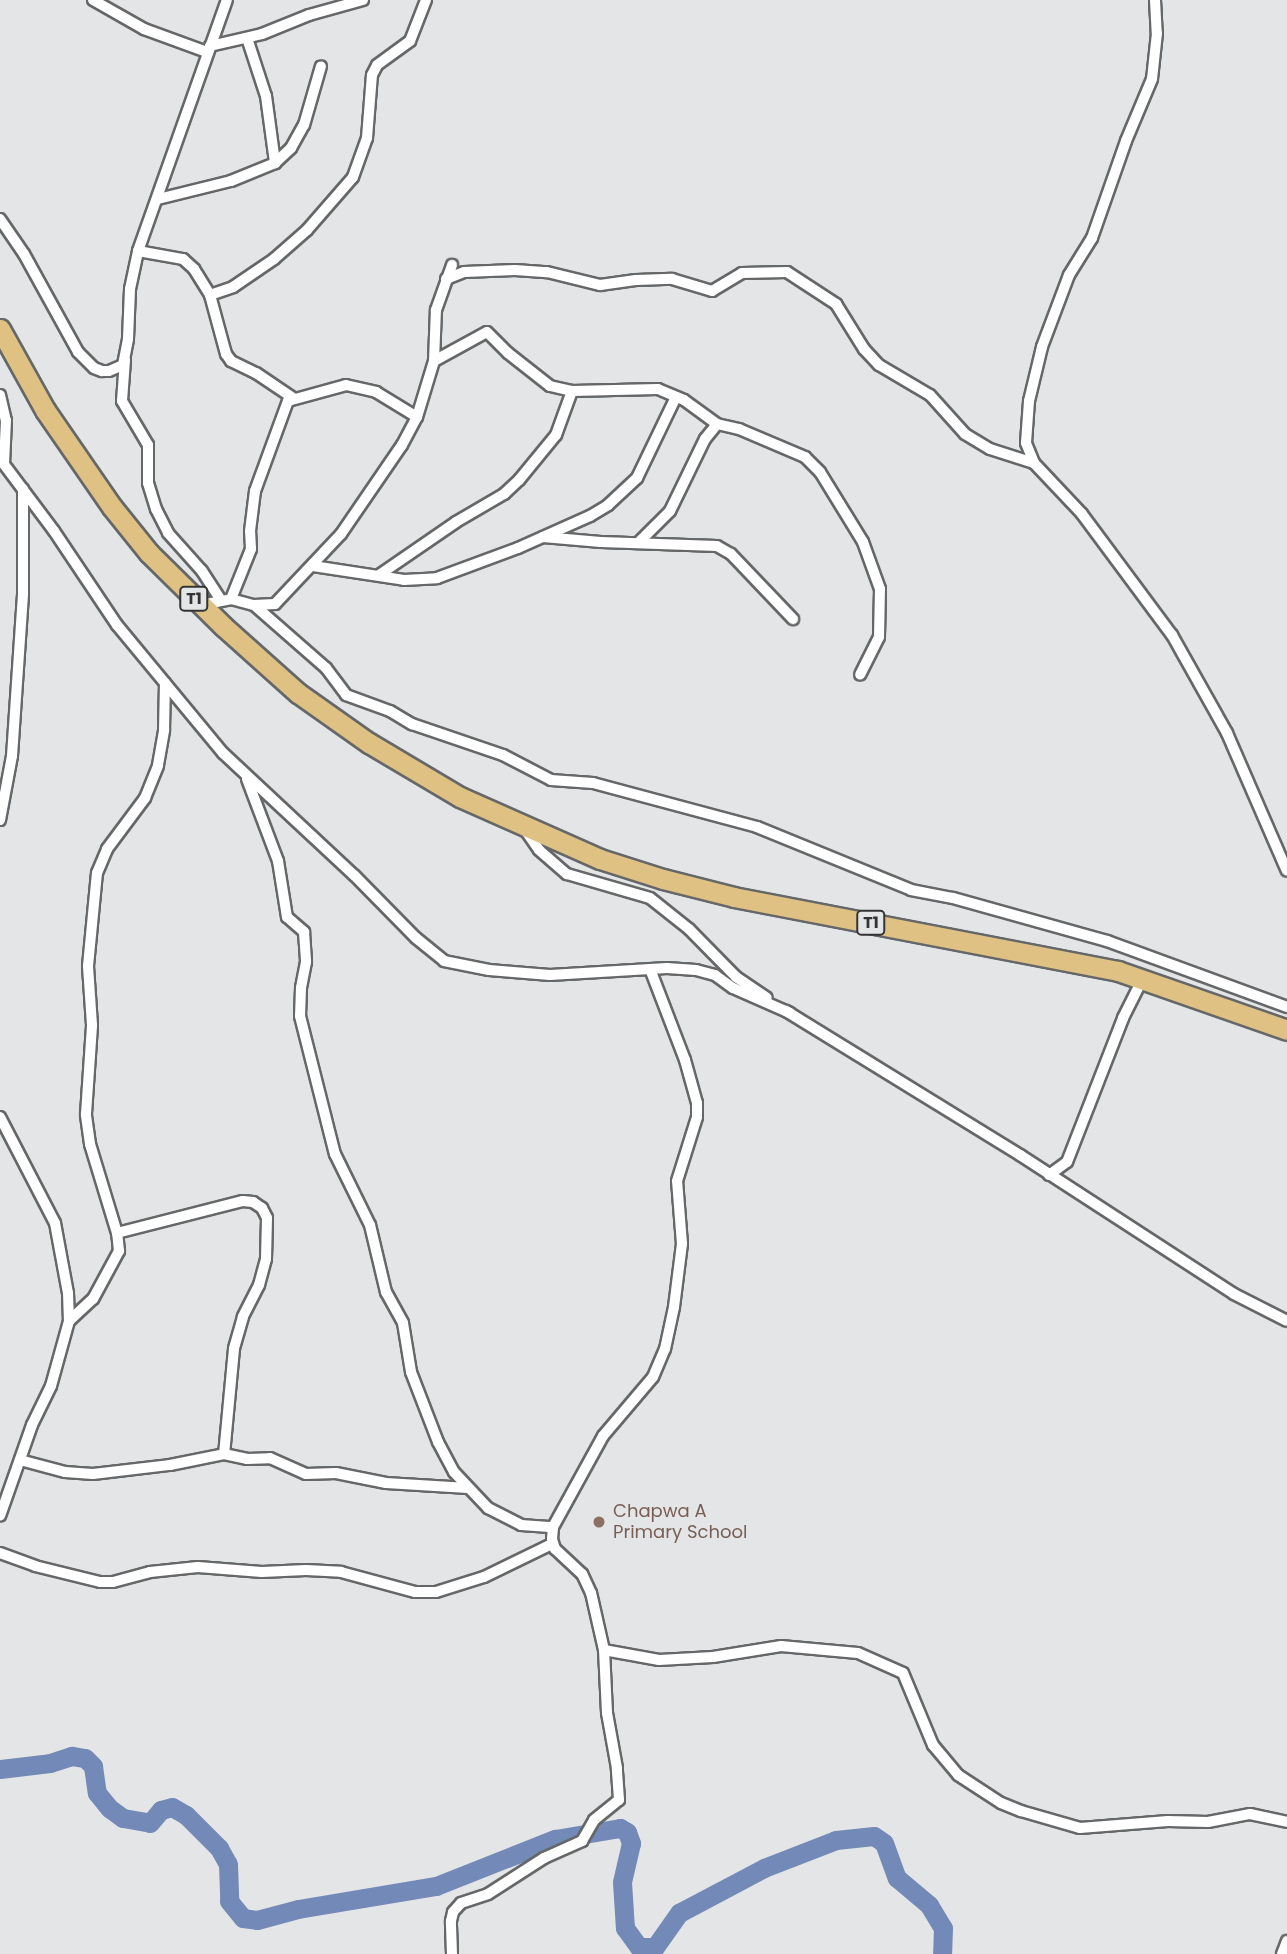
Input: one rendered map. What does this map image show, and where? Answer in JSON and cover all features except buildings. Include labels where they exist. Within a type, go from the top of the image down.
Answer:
[{"type":"highway","name":"T1","points":[[1,338],[45,410],[106,498],[149,553],[217,601],[298,693],[369,743],[460,797],[600,859],[722,894],[1118,971],[1287,1030]]},
{"type":"street","points":[[93,0],[144,29],[209,49],[363,0]]},
{"type":"street","points":[[217,601],[202,571],[168,533],[156,509],[148,483],[148,445],[122,401],[130,289],[138,251],[227,0]]},
{"type":"street","points":[[210,295],[233,287],[274,259],[307,230],[353,177],[367,138],[373,75],[377,65],[410,41],[417,31],[426,0]]},
{"type":"street","points":[[1155,0],[1157,33],[1152,79],[1126,141],[1092,238],[1059,297],[1035,368],[1025,427],[1026,443],[1034,463],[1082,514],[1161,617],[1223,724],[1287,871]]},
{"type":"street","points":[[247,37],[266,96],[275,163]]},
{"type":"street","points":[[158,199],[230,181],[265,170],[275,163],[291,148],[304,125],[321,66]]},
{"type":"street","points":[[0,219],[24,254],[78,352],[94,368],[102,371],[118,369],[125,357]]},
{"type":"street","points":[[138,251],[183,259],[201,278],[210,295],[226,354],[231,361],[256,373],[293,398]]},
{"type":"street","points":[[217,601],[275,604],[341,534],[402,445],[417,417],[435,361],[436,310],[452,265]]},
{"type":"street","points":[[446,279],[464,272],[515,270],[547,272],[600,285],[671,279],[712,291],[721,289],[742,272],[787,272],[836,304],[864,349],[879,365],[930,395],[965,434],[990,449],[1034,463]]},
{"type":"street","points":[[435,361],[481,334],[490,333],[508,353],[544,382],[572,391],[658,389],[676,397],[717,424],[738,429],[805,457],[820,472],[863,542],[880,589],[881,624],[876,645],[860,675]]},
{"type":"street","points":[[217,601],[251,549],[251,513],[257,483],[283,410],[293,398],[346,385],[376,393],[417,417]]},
{"type":"street","points":[[379,575],[456,522],[504,494],[519,480],[556,435],[572,391]]},
{"type":"street","points":[[0,395],[6,420],[1,464],[23,489],[117,625],[223,753],[354,875],[416,938],[444,961],[489,970],[550,975],[650,969],[696,970],[715,975],[733,988],[790,1013]]},
{"type":"street","points":[[313,566],[416,580],[437,578],[543,537],[596,513],[627,490],[637,478],[676,397]]},
{"type":"street","points":[[638,543],[670,511],[705,439],[717,424]]},
{"type":"street","points":[[0,820],[12,755],[23,593],[23,489]]},
{"type":"street","points":[[543,537],[705,545],[724,549],[793,619]]},
{"type":"street","points":[[254,605],[326,668],[346,695],[390,711],[412,724],[503,755],[551,780],[593,783],[757,827],[911,890],[953,898],[1107,942],[1287,1007]]},
{"type":"street","points":[[69,1321],[93,1299],[107,1279],[120,1251],[90,1144],[86,1114],[92,1026],[88,966],[95,919],[97,873],[107,849],[145,798],[158,765],[164,730],[165,683]]},
{"type":"street","points":[[246,775],[278,861],[287,918],[304,932],[306,962],[300,1016],[335,1154],[370,1225],[386,1292],[403,1323],[411,1373],[438,1442],[454,1472],[488,1508],[521,1525],[554,1527]]},
{"type":"street","points":[[521,825],[539,850],[566,874],[650,898],[689,929],[736,977],[790,1013],[1234,1294],[1287,1321]]},
{"type":"street","points":[[552,1544],[554,1527],[603,1436],[653,1377],[664,1349],[674,1307],[682,1244],[677,1181],[697,1117],[697,1103],[685,1060],[650,969]]},
{"type":"street","points":[[1049,1175],[1067,1162],[1123,1018],[1142,980]]},
{"type":"street","points":[[0,1117],[55,1223],[68,1293],[69,1321],[51,1386],[32,1425],[0,1516]]},
{"type":"street","points":[[117,1233],[243,1201],[253,1202],[262,1208],[267,1218],[266,1259],[259,1285],[243,1317],[234,1349],[224,1454]]},
{"type":"street","points":[[20,1460],[65,1472],[93,1474],[170,1465],[224,1454],[247,1459],[270,1458],[306,1474],[337,1473],[386,1483],[468,1488]]},
{"type":"street","points":[[0,1553],[35,1566],[100,1582],[113,1582],[150,1572],[198,1567],[262,1572],[306,1570],[341,1572],[415,1592],[436,1592],[484,1577],[552,1544]]},
{"type":"street","points":[[452,1954],[451,1921],[453,1912],[461,1903],[488,1894],[544,1858],[582,1841],[599,1815],[618,1803],[620,1790],[607,1713],[604,1650],[587,1583],[576,1567],[552,1544]]},
{"type":"street","points":[[604,1650],[659,1660],[713,1657],[781,1646],[830,1648],[858,1653],[903,1673],[933,1745],[958,1775],[1001,1803],[1021,1811],[1080,1828],[1168,1821],[1208,1822],[1250,1814],[1287,1822]]},
{"type":"street","points":[[1282,1954],[1287,1941]]},
{"type":"waterway","points":[[0,1769],[50,1763],[72,1756],[85,1758],[93,1766],[97,1793],[109,1808],[123,1818],[150,1823],[161,1810],[172,1807],[186,1815],[219,1848],[228,1864],[229,1901],[243,1918],[257,1920],[298,1909],[436,1886],[555,1839],[620,1828],[627,1832],[631,1843],[622,1882],[625,1928],[639,1947],[655,1947],[679,1913],[764,1868],[836,1840],[874,1836],[884,1843],[897,1878],[929,1905],[943,1928],[942,1954]]},
{"type":"place","name":"Chapwa A Primary School","points":[[599,1522]]}]
